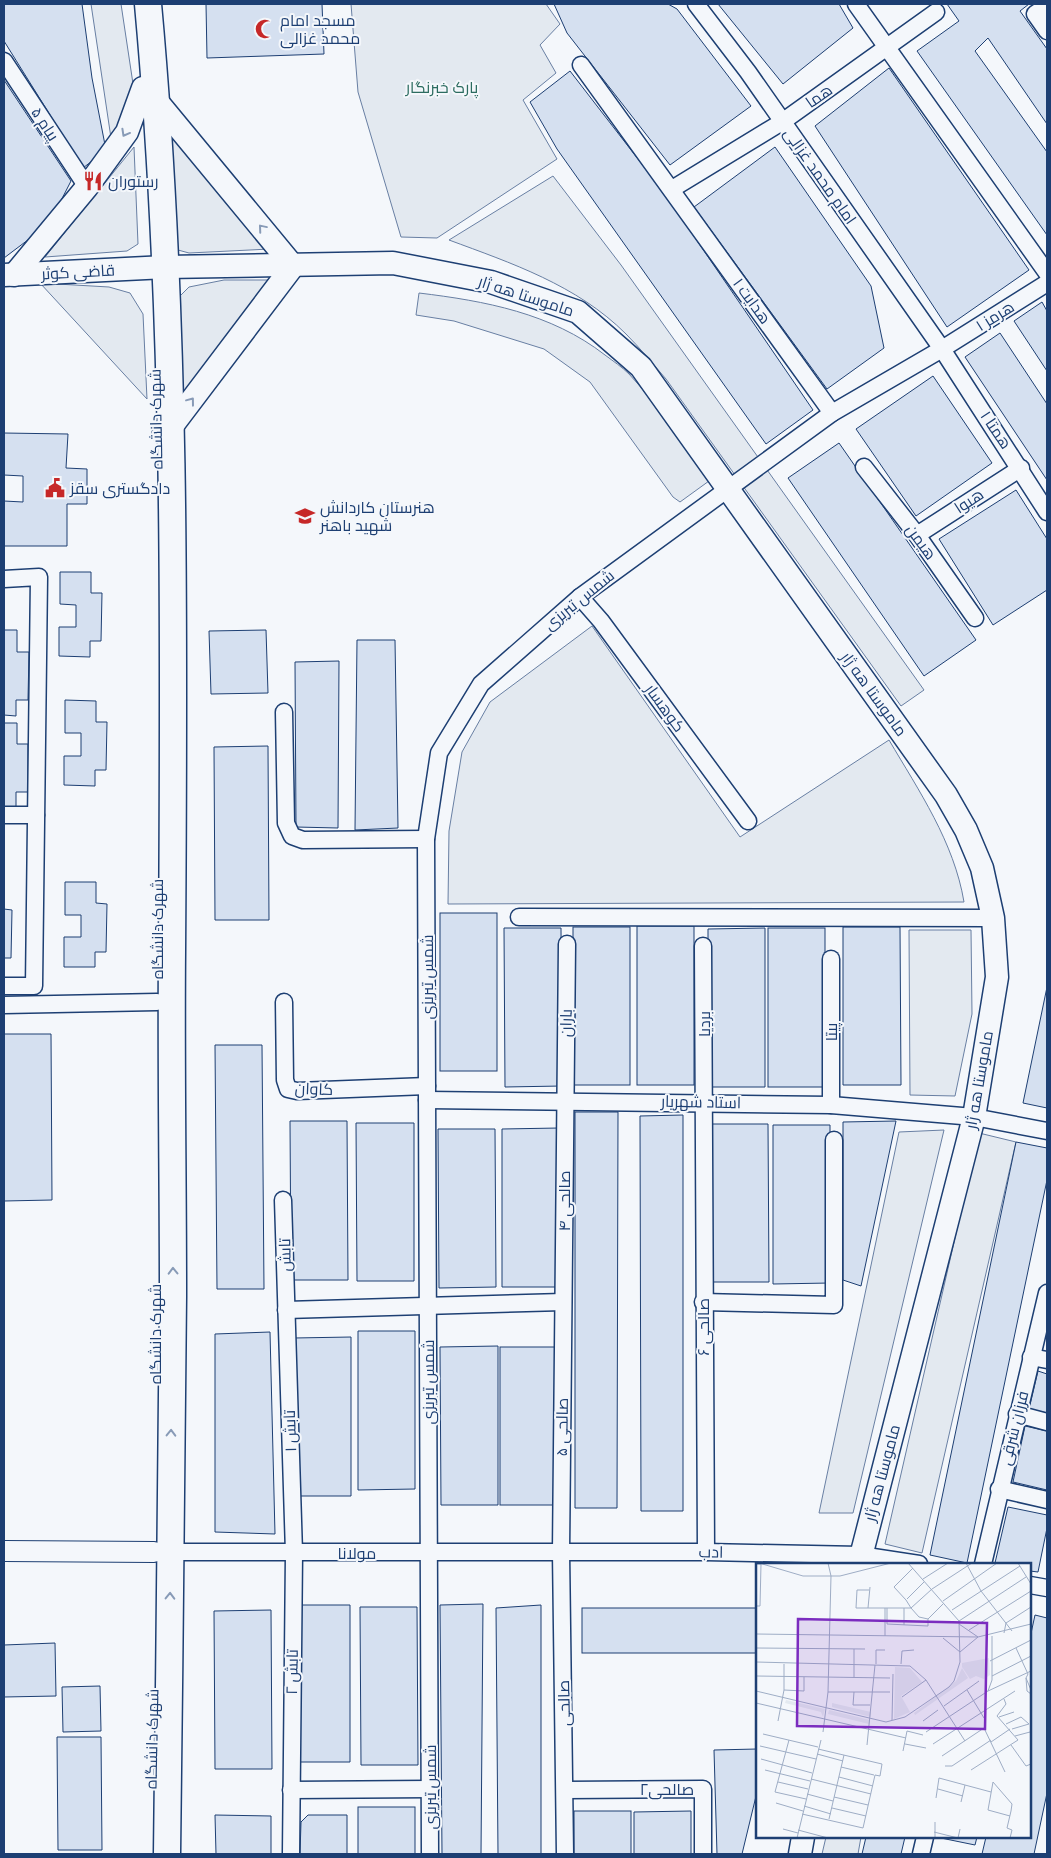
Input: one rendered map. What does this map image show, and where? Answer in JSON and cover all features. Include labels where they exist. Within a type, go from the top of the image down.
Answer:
[{"type":"main road","name":"شهرک دانشگاه","points":[[134,4],[149,93],[159,268],[164,433],[157,1002],[162,1552],[151,1854]]},
{"type":"main road","points":[[9,275],[87,187],[127,132],[149,93],[148,4]]},
{"type":"main road","points":[[149,93],[293,266],[164,433],[174,728],[162,1552],[167,1854]]},
{"type":"main road","name":"ماموستا هه ژار","points":[[159,268],[393,263],[491,282],[578,312],[641,367],[946,795],[966,830],[982,868],[993,918],[997,977],[974,1117],[859,1560]]},
{"type":"main road","name":"قاضی کوثر","points":[[9,275],[159,268]]},
{"type":"main road","points":[[800,1854],[803,1838]]},
{"type":"street","name":"امام محمد غزالی","points":[[696,4],[748,72],[942,350]]},
{"type":"street","points":[[856,4],[886,49],[1047,273]]},
{"type":"street","points":[[1041,10],[1047,31]]},
{"type":"street","name":"هما","points":[[672,189],[782,122],[936,12]]},
{"type":"street","name":"پیام ۵","points":[[4,61],[87,187]]},
{"type":"street","name":"هدایت ۱","points":[[581,65],[832,414]]},
{"type":"street","name":"هرمز ۱","points":[[942,350],[1047,283]]},
{"type":"street","name":"شمس تبریزی","points":[[430,1854],[426,839],[438,753],[481,684],[580,596],[832,414],[942,350]]},
{"type":"street","name":"همتا ۱","points":[[942,350],[1021,468],[1047,512]]},
{"type":"street","name":"هیمن","points":[[864,468],[917,535],[975,618]]},
{"type":"street","name":"هیوا","points":[[917,535],[1021,468]]},
{"type":"street","points":[[4,579],[39,577],[34,986],[4,986]]},
{"type":"street","name":"کوهسار","points":[[580,596],[748,821]]},
{"type":"street","points":[[284,712],[286,823],[292,836],[303,840],[426,839]]},
{"type":"street","points":[[4,815],[36,815]]},
{"type":"street","points":[[519,917],[993,918]]},
{"type":"street","name":"باران","points":[[565,1101],[566,944]]},
{"type":"street","name":"بردیا","points":[[703,946],[704,1102]]},
{"type":"street","name":"پیتا","points":[[830,959],[831,1105]]},
{"type":"street","points":[[4,1005],[157,1002]]},
{"type":"street","name":"کاوان","points":[[284,1002],[285,1080],[288,1089],[297,1091],[427,1093]]},
{"type":"street","name":"استاد شهریار","points":[[427,1093],[565,1101],[831,1105],[974,1117],[1047,1131]]},
{"type":"street","name":"صالحی ۴","points":[[564,1302],[565,1101]]},
{"type":"street","name":"صالحی ۶","points":[[704,1102],[703,1302],[706,1552]]},
{"type":"street","points":[[703,1302],[834,1305],[834,1140]]},
{"type":"street","name":"تابش","points":[[283,1200],[286,1310]]},
{"type":"street","name":"فرزان شرقی","points":[[983,1563],[1017,1414],[1039,1359],[1047,1293]]},
{"type":"street","points":[[286,1310],[564,1302]]},
{"type":"street","name":"صالحی ۵","points":[[561,1552],[564,1302]]},
{"type":"street","name":"تابش ۱","points":[[286,1310],[294,1553]]},
{"type":"street","points":[[1017,1414],[1047,1422]]},
{"type":"street","points":[[999,1489],[1047,1500]]},
{"type":"street","points":[[4,1551],[162,1552]]},
{"type":"street","name":"مولانا","points":[[162,1552],[561,1552]]},
{"type":"street","name":"ادب","points":[[561,1552],[706,1552],[904,1563]]},
{"type":"street","name":"صالحی","points":[[561,1552],[566,1790],[565,1854]]},
{"type":"street","name":"تابش ۲","points":[[291,1854],[290,1790],[294,1553]]},
{"type":"street","points":[[1031,1585],[1047,1588]]},
{"type":"street","points":[[290,1790],[430,1789]]},
{"type":"street","name":"صالحی۲","points":[[566,1790],[703,1789],[703,1854]]},
{"type":"street","points":[[921,1854],[925,1838]]},
{"type":"green space","points":[[91,4],[121,4],[135,97],[111,138]]},
{"type":"green space","name":"پارک خبرنگار","points":[[351,4],[546,4],[560,24],[540,45],[556,73],[523,100],[557,159],[437,238],[401,237],[358,92]]},
{"type":"green space","points":[[171,129],[270,249],[189,253],[178,250],[170,236]]},
{"type":"green space","points":[[134,147],[138,244],[127,251],[45,257]]},
{"type":"green space","points":[[553,176],[621,265],[924,690],[901,706],[666,379],[631,339],[607,317],[565,289],[519,267],[449,240]]},
{"type":"green space","points":[[224,280],[268,280],[173,407],[171,305],[189,287]]},
{"type":"green space","points":[[40,283],[109,287],[130,293],[143,314],[147,399]]},
{"type":"green space","points":[[419,293],[468,300],[516,311],[540,319],[584,341],[623,369],[640,386],[661,412],[709,481],[680,502],[673,497],[590,382],[544,349],[454,321],[416,315]]},
{"type":"green space","points":[[592,626],[740,837],[889,740],[944,838],[959,880],[964,902],[448,904],[449,831],[462,752],[490,702]]},
{"type":"green space","points":[[909,930],[971,930],[972,1014],[955,1096],[910,1095]]},
{"type":"green space","points":[[944,1130],[853,1513],[819,1513],[899,1132]]},
{"type":"green space","points":[[979,1133],[1016,1142],[922,1553],[885,1544]]},
{"type":"green space","points":[[826,1838],[861,1838],[858,1854],[822,1854]]},
{"type":"building","points":[[4,4],[82,4],[92,78],[106,150],[83,168],[4,41]]},
{"type":"building","name":"مسجد امام محمد غزالی","points":[[206,4],[322,4],[324,54],[207,58]]},
{"type":"building","points":[[554,4],[668,4],[677,9],[751,106],[670,165],[567,33]]},
{"type":"building","points":[[718,4],[839,4],[853,28],[783,84]]},
{"type":"building","points":[[947,4],[1029,4],[1020,11],[1047,49],[1047,124],[988,38],[975,51],[1047,152],[1047,235],[917,51],[959,21]]},
{"type":"building","points":[[889,68],[1029,270],[947,327],[815,126]]},
{"type":"building","points":[[570,71],[665,194],[813,410],[766,444],[557,149],[530,102]]},
{"type":"building","points":[[4,80],[71,181],[49,224],[4,258]]},
{"type":"building","points":[[775,147],[871,286],[884,348],[827,389],[694,207]]},
{"type":"building","points":[[1042,302],[1047,311],[1047,371],[1014,321]]},
{"type":"building","points":[[1000,333],[1047,404],[1047,480],[965,357]]},
{"type":"building","points":[[933,376],[992,463],[916,516],[856,429]]},
{"type":"building","name":"دادگستری سقز","points":[[4,433],[68,434],[66,468],[87,469],[87,504],[67,504],[67,546],[4,546],[4,501],[23,502],[23,476],[4,475]]},
{"type":"building","points":[[839,443],[976,640],[924,676],[788,478]]},
{"type":"building","points":[[1016,490],[1047,539],[1047,590],[993,625],[939,539]]},
{"type":"building","points":[[60,572],[91,572],[91,593],[102,593],[101,641],[90,641],[90,657],[59,656],[59,627],[76,627],[76,605],[60,604]]},
{"type":"building","points":[[4,630],[17,630],[17,652],[29,652],[28,700],[16,700],[16,716],[4,715]]},
{"type":"building","points":[[266,630],[268,693],[211,694],[209,631]]},
{"type":"building","points":[[357,640],[395,640],[398,828],[355,830]]},
{"type":"building","points":[[339,661],[338,828],[296,827],[295,662]]},
{"type":"building","points":[[65,700],[96,701],[96,722],[107,722],[106,770],[95,770],[95,786],[64,785],[64,756],[81,756],[81,733],[65,733]]},
{"type":"building","points":[[4,723],[17,723],[17,744],[28,744],[28,792],[16,792],[16,808],[4,808]]},
{"type":"building","points":[[268,746],[269,920],[215,920],[214,747]]},
{"type":"building","points":[[65,882],[96,882],[96,903],[107,904],[106,952],[95,952],[95,967],[64,967],[64,937],[81,937],[81,915],[65,915]]},
{"type":"building","points":[[4,909],[12,910],[11,958],[4,958]]},
{"type":"building","points":[[440,913],[497,913],[497,1071],[440,1071]]},
{"type":"building","points":[[637,926],[694,926],[694,1085],[637,1085]]},
{"type":"building","points":[[573,927],[630,927],[630,1085],[573,1085]]},
{"type":"building","points":[[843,927],[900,927],[901,1085],[843,1085]]},
{"type":"building","points":[[504,928],[561,928],[562,1086],[505,1087]]},
{"type":"building","points":[[765,928],[765,1087],[708,1087],[708,929]]},
{"type":"building","points":[[768,928],[825,928],[825,1087],[768,1087]]},
{"type":"building","points":[[1047,987],[1047,1108],[1023,1103]]},
{"type":"building","points":[[4,1034],[51,1034],[52,1200],[4,1201]]},
{"type":"building","points":[[215,1045],[262,1045],[264,1289],[217,1289]]},
{"type":"building","points":[[575,1112],[618,1112],[617,1508],[575,1508]]},
{"type":"building","points":[[683,1115],[683,1511],[641,1511],[640,1116]]},
{"type":"building","points":[[290,1121],[347,1121],[348,1280],[291,1280]]},
{"type":"building","points":[[896,1121],[861,1286],[843,1280],[843,1122]]},
{"type":"building","points":[[356,1123],[414,1123],[414,1281],[357,1281]]},
{"type":"building","points":[[711,1124],[768,1124],[769,1282],[712,1282]]},
{"type":"building","points":[[773,1125],[830,1125],[830,1283],[773,1284]]},
{"type":"building","points":[[559,1128],[560,1287],[502,1287],[502,1129]]},
{"type":"building","points":[[438,1129],[495,1129],[496,1287],[439,1288]]},
{"type":"building","points":[[1016,1142],[1047,1148],[1047,1180],[967,1563],[930,1555]]},
{"type":"building","points":[[358,1331],[415,1331],[415,1489],[358,1490]]},
{"type":"building","points":[[270,1332],[275,1534],[215,1532],[215,1334]]},
{"type":"building","points":[[351,1337],[351,1496],[294,1496],[294,1338]]},
{"type":"building","points":[[498,1346],[498,1505],[441,1505],[440,1347]]},
{"type":"building","points":[[500,1347],[557,1347],[557,1505],[500,1505]]},
{"type":"building","points":[[1038,1371],[1047,1374],[1047,1413],[1029,1409]]},
{"type":"building","points":[[1025,1426],[1047,1431],[1047,1490],[1013,1482]]},
{"type":"building","points":[[1008,1507],[1047,1515],[1047,1528],[1038,1572],[1031,1571],[1031,1563],[995,1563]]},
{"type":"building","points":[[483,1604],[481,1854],[442,1854],[440,1605]]},
{"type":"building","points":[[299,1605],[350,1605],[350,1762],[298,1762]]},
{"type":"building","points":[[541,1605],[541,1854],[498,1854],[496,1608]]},
{"type":"building","points":[[360,1607],[417,1607],[418,1765],[361,1765]]},
{"type":"building","points":[[582,1608],[756,1608],[756,1653],[582,1653]]},
{"type":"building","points":[[271,1610],[272,1769],[215,1769],[214,1611]]},
{"type":"building","points":[[1035,1615],[1047,1618],[1047,1793],[1034,1854],[982,1854],[986,1838],[1031,1838],[1031,1633]]},
{"type":"building","points":[[55,1643],[56,1696],[4,1697],[4,1645]]},
{"type":"building","points":[[100,1686],[101,1731],[63,1732],[62,1687]]},
{"type":"building","points":[[57,1737],[101,1737],[102,1850],[58,1850]]},
{"type":"building","points":[[756,1749],[756,1796],[742,1854],[717,1854],[714,1750]]},
{"type":"building","points":[[358,1807],[415,1807],[415,1854],[358,1854]]},
{"type":"building","points":[[574,1811],[631,1811],[631,1854],[574,1854]]},
{"type":"building","points":[[691,1811],[691,1854],[634,1854],[634,1812]]},
{"type":"building","points":[[215,1815],[271,1816],[271,1854],[216,1854]]},
{"type":"building","points":[[308,1815],[347,1815],[347,1854],[300,1854],[301,1822]]},
{"type":"building","points":[[866,1838],[905,1838],[901,1854],[862,1854]]},
{"type":"building","points":[[941,1838],[977,1838],[975,1845]]},
{"type":"place","name":"مسجد امام محمد غزالی","points":[[265,29]]},
{"type":"place","name":"رستوران","points":[[93,181]]},
{"type":"place","name":"دادگستری سقز","points":[[55,488]]},
{"type":"place","name":"هنرستان کاردانش شهید باهنر","points":[[305,516]]}]
